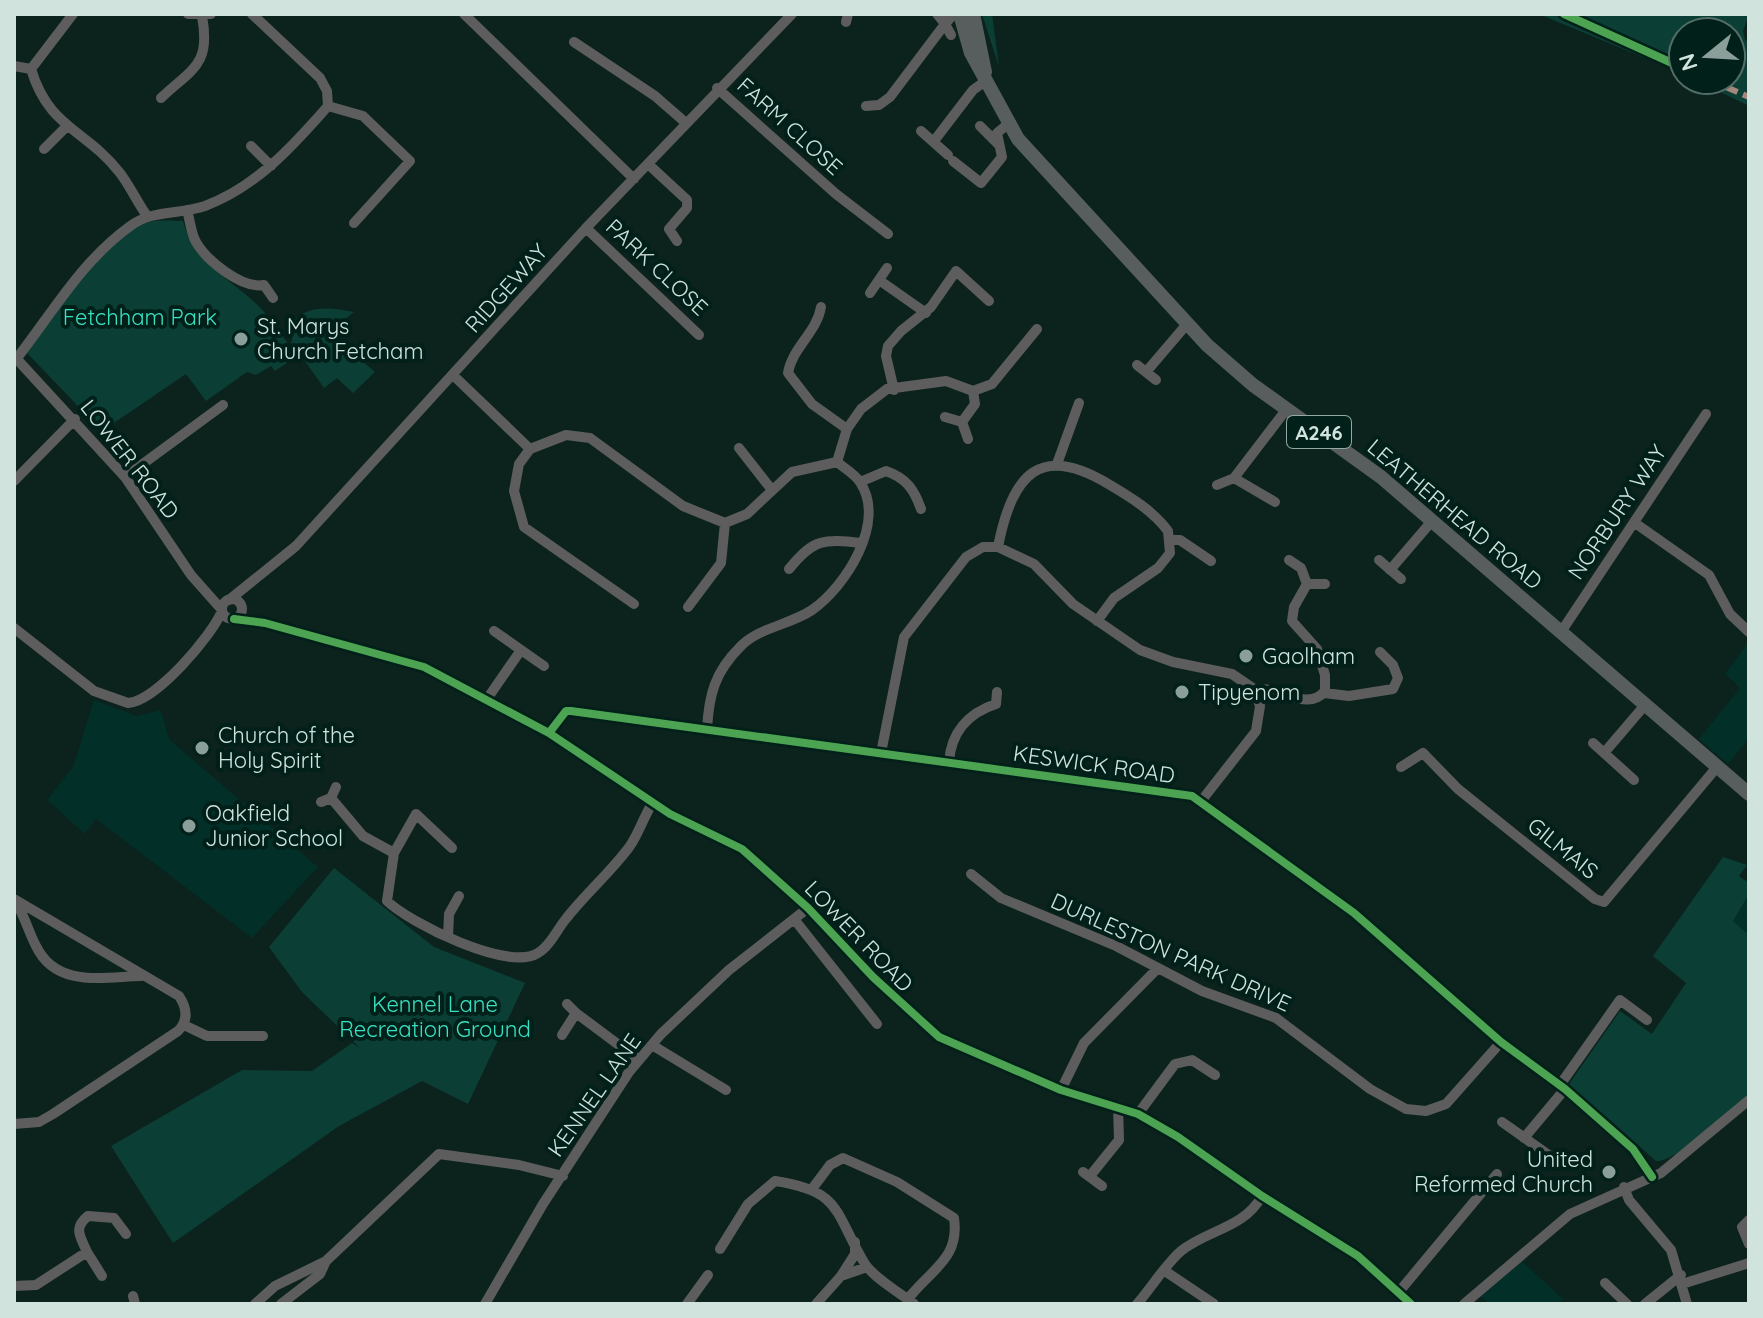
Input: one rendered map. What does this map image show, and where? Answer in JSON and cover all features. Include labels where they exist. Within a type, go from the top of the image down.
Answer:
[{"type":"main road","name":"A246","points":[[957,14],[971,53],[987,80]]},
{"type":"main road","name":"A246","points":[[973,14],[987,80]]},
{"type":"main road","name":"LEATHERHEAD ROAD","points":[[987,80],[1008,124],[1050,178],[1230,367],[1350,453],[1749,794]]},
{"type":"street","points":[[31,69],[73,14]]},
{"type":"street","points":[[161,98],[203,58],[207,15],[188,14]]},
{"type":"street","points":[[16,357],[89,260],[147,216],[187,210],[219,199],[271,166],[328,106],[327,91],[320,78],[252,14]]},
{"type":"street","points":[[464,14],[634,179]]},
{"type":"street","name":"RIDGEWAY","points":[[227,610],[248,587],[296,546],[586,228],[717,88],[792,14]]},
{"type":"street","points":[[937,14],[951,35]]},
{"type":"street","points":[[866,106],[879,105],[890,97],[945,24],[957,14]]},
{"type":"street","points":[[574,42],[655,96],[686,123]]},
{"type":"street","points":[[14,66],[31,69]]},
{"type":"street","points":[[31,69],[39,95],[66,127],[91,144],[120,173],[147,216]]},
{"type":"street","points":[[934,141],[973,90],[987,80]]},
{"type":"street","name":"FARM CLOSE","points":[[717,88],[836,194],[888,234]]},
{"type":"street","points":[[328,106],[363,116],[410,161],[354,223]]},
{"type":"street","points":[[921,131],[981,183],[1002,157],[997,133],[1008,124]]},
{"type":"street","points":[[980,126],[1000,146]]},
{"type":"street","points":[[44,149],[66,127]]},
{"type":"street","points":[[251,146],[271,166]]},
{"type":"street","points":[[648,164],[687,200],[687,208],[669,229],[677,241]]},
{"type":"street","points":[[187,210],[196,242],[236,280],[251,287],[264,285],[273,298]]},
{"type":"street","name":"PARK CLOSE","points":[[586,228],[699,335]]},
{"type":"street","points":[[870,293],[887,268]]},
{"type":"street","points":[[894,390],[886,356],[888,346],[901,331],[926,313],[956,271],[989,301]]},
{"type":"street","points":[[879,280],[926,313]]},
{"type":"street","points":[[821,307],[819,320],[790,363],[788,373],[812,404],[847,429]]},
{"type":"street","points":[[1156,380],[1142,368],[1187,324]]},
{"type":"street","points":[[837,462],[847,429],[861,409],[887,389],[946,381],[973,391],[992,384],[1002,376],[1037,329]]},
{"type":"street","name":"LOWER ROAD","points":[[16,357],[125,477],[207,593],[227,610],[424,667],[549,733],[653,802],[742,849],[808,908],[873,977],[939,1037],[1061,1090],[1138,1114],[1358,1256],[1411,1304]]},
{"type":"street","points":[[454,376],[530,449]]},
{"type":"street","points":[[962,422],[975,404],[973,391]]},
{"type":"street","points":[[1057,464],[1079,403]]},
{"type":"street","points":[[125,477],[223,405]]},
{"type":"street","points":[[1217,485],[1234,478],[1286,410]]},
{"type":"street","name":"NORBURY WAY","points":[[1561,632],[1706,414]]},
{"type":"street","points":[[945,417],[962,422]]},
{"type":"street","points":[[14,481],[75,419]]},
{"type":"street","points":[[962,422],[968,439]]},
{"type":"street","points":[[634,604],[524,527],[514,491],[519,464],[530,449],[566,435],[590,438],[683,506],[725,523],[741,518],[797,469],[837,462]]},
{"type":"street","points":[[739,448],[772,490]]},
{"type":"street","points":[[707,729],[708,698],[721,669],[743,644],[811,611],[836,588],[859,556],[867,505],[860,482],[837,462]]},
{"type":"street","points":[[998,547],[1005,515],[1017,491],[1037,470],[1057,464],[1081,468],[1138,502],[1161,522],[1170,540],[1170,553],[1163,564],[1114,598],[1097,621]]},
{"type":"street","points":[[860,482],[886,471],[900,476],[916,495],[921,509]]},
{"type":"street","points":[[1234,478],[1275,502]]},
{"type":"street","points":[[1390,570],[1432,521]]},
{"type":"street","points":[[688,607],[721,563],[725,523]]},
{"type":"street","points":[[1635,523],[1704,570],[1730,614],[1749,632]]},
{"type":"street","points":[[789,569],[810,546],[832,539],[862,543]]},
{"type":"street","points":[[1170,540],[1180,540],[1202,549],[1211,561]]},
{"type":"street","points":[[881,753],[903,639],[949,586],[972,552],[998,547],[1034,564],[1065,597],[1146,652],[1238,676],[1255,691],[1261,714],[1256,731],[1202,800]]},
{"type":"street","points":[[1293,560],[1307,584]]},
{"type":"street","points":[[1379,560],[1401,579]]},
{"type":"street","points":[[1307,584],[1325,584]]},
{"type":"street","points":[[1307,584],[1292,611],[1295,628],[1317,649],[1325,675],[1324,693]]},
{"type":"street","name":"RIDGEWAY","points":[[242,606],[248,587]]},
{"type":"street","name":"LOWER ROAD","points":[[227,610],[242,606],[265,623]]},
{"type":"street","points":[[16,632],[94,691],[128,703],[155,692],[227,610]]},
{"type":"street","points":[[494,631],[544,666]]},
{"type":"street","points":[[487,699],[521,650]]},
{"type":"street","points":[[1255,691],[1266,689],[1307,699],[1324,693],[1349,696],[1393,689],[1398,678],[1396,672],[1380,652]]},
{"type":"street","points":[[949,762],[951,743],[965,723],[998,699]]},
{"type":"street","points":[[1604,753],[1645,705]]},
{"type":"street","name":"KESWICK ROAD","points":[[549,733],[568,711],[1192,796],[1202,800],[1354,913],[1501,1042],[1562,1087],[1633,1149],[1652,1177]]},
{"type":"street","points":[[1593,743],[1634,780]]},
{"type":"street","name":"GILMAIS","points":[[1401,767],[1423,753],[1458,789],[1595,899],[1604,902],[1717,767]]},
{"type":"street","points":[[329,795],[363,836],[394,853]]},
{"type":"street","points":[[452,848],[416,814],[394,853],[387,901],[411,920],[448,937],[510,958],[538,954],[632,843],[653,802]]},
{"type":"street","name":"DURLESTON PARK DRIVE","points":[[971,874],[1001,898],[1090,934],[1214,997],[1276,1018],[1370,1089],[1417,1111],[1437,1108],[1453,1099],[1501,1042]]},
{"type":"street","points":[[448,937],[449,914],[459,896]]},
{"type":"street","points":[[14,1124],[39,1122],[53,1114],[184,1025],[186,1012],[179,996],[14,899],[45,961],[63,973],[83,979],[142,976]]},
{"type":"street","name":"KENNEL LANE","points":[[485,1304],[543,1204],[639,1060],[729,970],[808,908]]},
{"type":"street","points":[[794,919],[877,1024]]},
{"type":"street","points":[[1061,1090],[1089,1036],[1125,1005],[1158,968]]},
{"type":"street","points":[[1524,1138],[1620,1000],[1647,1020]]},
{"type":"street","points":[[567,1004],[639,1060]]},
{"type":"street","points":[[562,1035],[576,1013]]},
{"type":"street","points":[[184,1025],[207,1036],[263,1036]]},
{"type":"street","points":[[652,1045],[726,1090]]},
{"type":"street","points":[[1138,1114],[1175,1064],[1192,1060],[1215,1075]]},
{"type":"street","points":[[1464,1304],[1570,1214],[1670,1168],[1749,1100]]},
{"type":"street","points":[[1102,1186],[1086,1174],[1119,1140],[1118,1106]]},
{"type":"street","points":[[1502,1122],[1553,1158]]},
{"type":"street","points":[[255,1304],[275,1286],[326,1261],[439,1154],[519,1165],[563,1176]]},
{"type":"street","points":[[720,1249],[748,1204],[775,1181],[821,1191],[855,1241],[867,1267],[911,1302],[946,1259],[957,1239],[954,1218],[897,1182],[843,1158],[830,1165],[812,1189]]},
{"type":"street","points":[[1398,1293],[1497,1174]]},
{"type":"street","points":[[1624,1187],[1629,1200],[1671,1250],[1687,1304]]},
{"type":"street","points":[[1137,1304],[1181,1252],[1238,1223],[1255,1209],[1262,1196]]},
{"type":"street","points":[[102,1276],[87,1252],[78,1230],[79,1223],[88,1216],[114,1218],[126,1234]]},
{"type":"street","points":[[1749,1220],[1742,1227],[1749,1244]]},
{"type":"street","points":[[816,1304],[841,1276],[855,1254],[855,1241]]},
{"type":"street","points":[[14,1286],[36,1285],[87,1252]]},
{"type":"street","points":[[281,1304],[320,1274],[326,1261]]},
{"type":"street","points":[[1645,1304],[1681,1280],[1749,1263]]},
{"type":"street","points":[[841,1276],[867,1267]]},
{"type":"street","points":[[1165,1271],[1214,1304]]},
{"type":"street","points":[[689,1302],[708,1275]]},
{"type":"street","points":[[1605,1283],[1627,1304]]},
{"type":"shaded area","points":[[1748,643],[1749,738],[1728,764],[1699,739],[1740,688],[1725,674]]},
{"type":"shaded area","name":"Oakfield Junior School","points":[[94,700],[137,716],[161,710],[169,739],[318,867],[252,938],[96,819],[85,834],[47,800],[73,767]]},
{"type":"shaded area","points":[[1749,894],[1749,935],[1733,921]]},
{"type":"shaded area","points":[[1518,1258],[1563,1299],[1557,1304],[1490,1304],[1478,1295]]},
{"type":"green space","points":[[982,14],[992,14],[999,67]]},
{"type":"green space","points":[[1539,14],[1749,14],[1747,20],[1747,16],[1667,16],[1667,67]]},
{"type":"green space","points":[[1747,41],[1749,42],[1749,106],[1729,96],[1747,96]]},
{"type":"green space","name":"Fetchham Park","points":[[183,221],[202,256],[256,304],[291,347],[294,320],[308,311],[322,308],[354,312],[329,332],[375,372],[353,393],[337,378],[324,388],[300,354],[275,371],[271,366],[256,375],[247,372],[206,401],[186,374],[102,431],[27,353],[78,279],[109,245],[146,223]]},
{"type":"green space","points":[[1723,857],[1747,865],[1739,876],[1749,883],[1749,894],[1733,921],[1749,935],[1749,1094],[1690,1145],[1656,1161],[1569,1084],[1620,1011],[1652,1034],[1686,983],[1653,956]]},
{"type":"green space","name":"Kennel Lane Recreation Ground","points":[[334,868],[434,947],[525,983],[468,1104],[422,1081],[339,1126],[173,1243],[111,1146],[242,1070],[312,1071],[352,1043],[360,1048],[302,992],[269,947]]},
{"type":"cycle path","points":[[1564,14],[1667,61]]},
{"type":"cycle path","points":[[234,619],[265,623],[424,667],[549,733],[670,814],[742,849],[808,908],[873,977],[939,1037],[1061,1090],[1138,1114],[1358,1256],[1411,1304]]},
{"type":"cycle path","points":[[549,733],[566,711],[571,711],[1192,796],[1354,913],[1501,1042],[1565,1089],[1633,1149],[1652,1177]]},
{"type":"place","name":"St. Marys Church Fetcham","points":[[241,339]]},
{"type":"place","name":"Gaolham","points":[[1246,656]]},
{"type":"place","name":"Tipyenom","points":[[1182,692]]},
{"type":"place","name":"Church of the Holy Spirit","points":[[202,748]]},
{"type":"place","name":"Oakfield Junior School","points":[[189,826]]},
{"type":"place","name":"United Reformed Church","points":[[1609,1172]]}]
